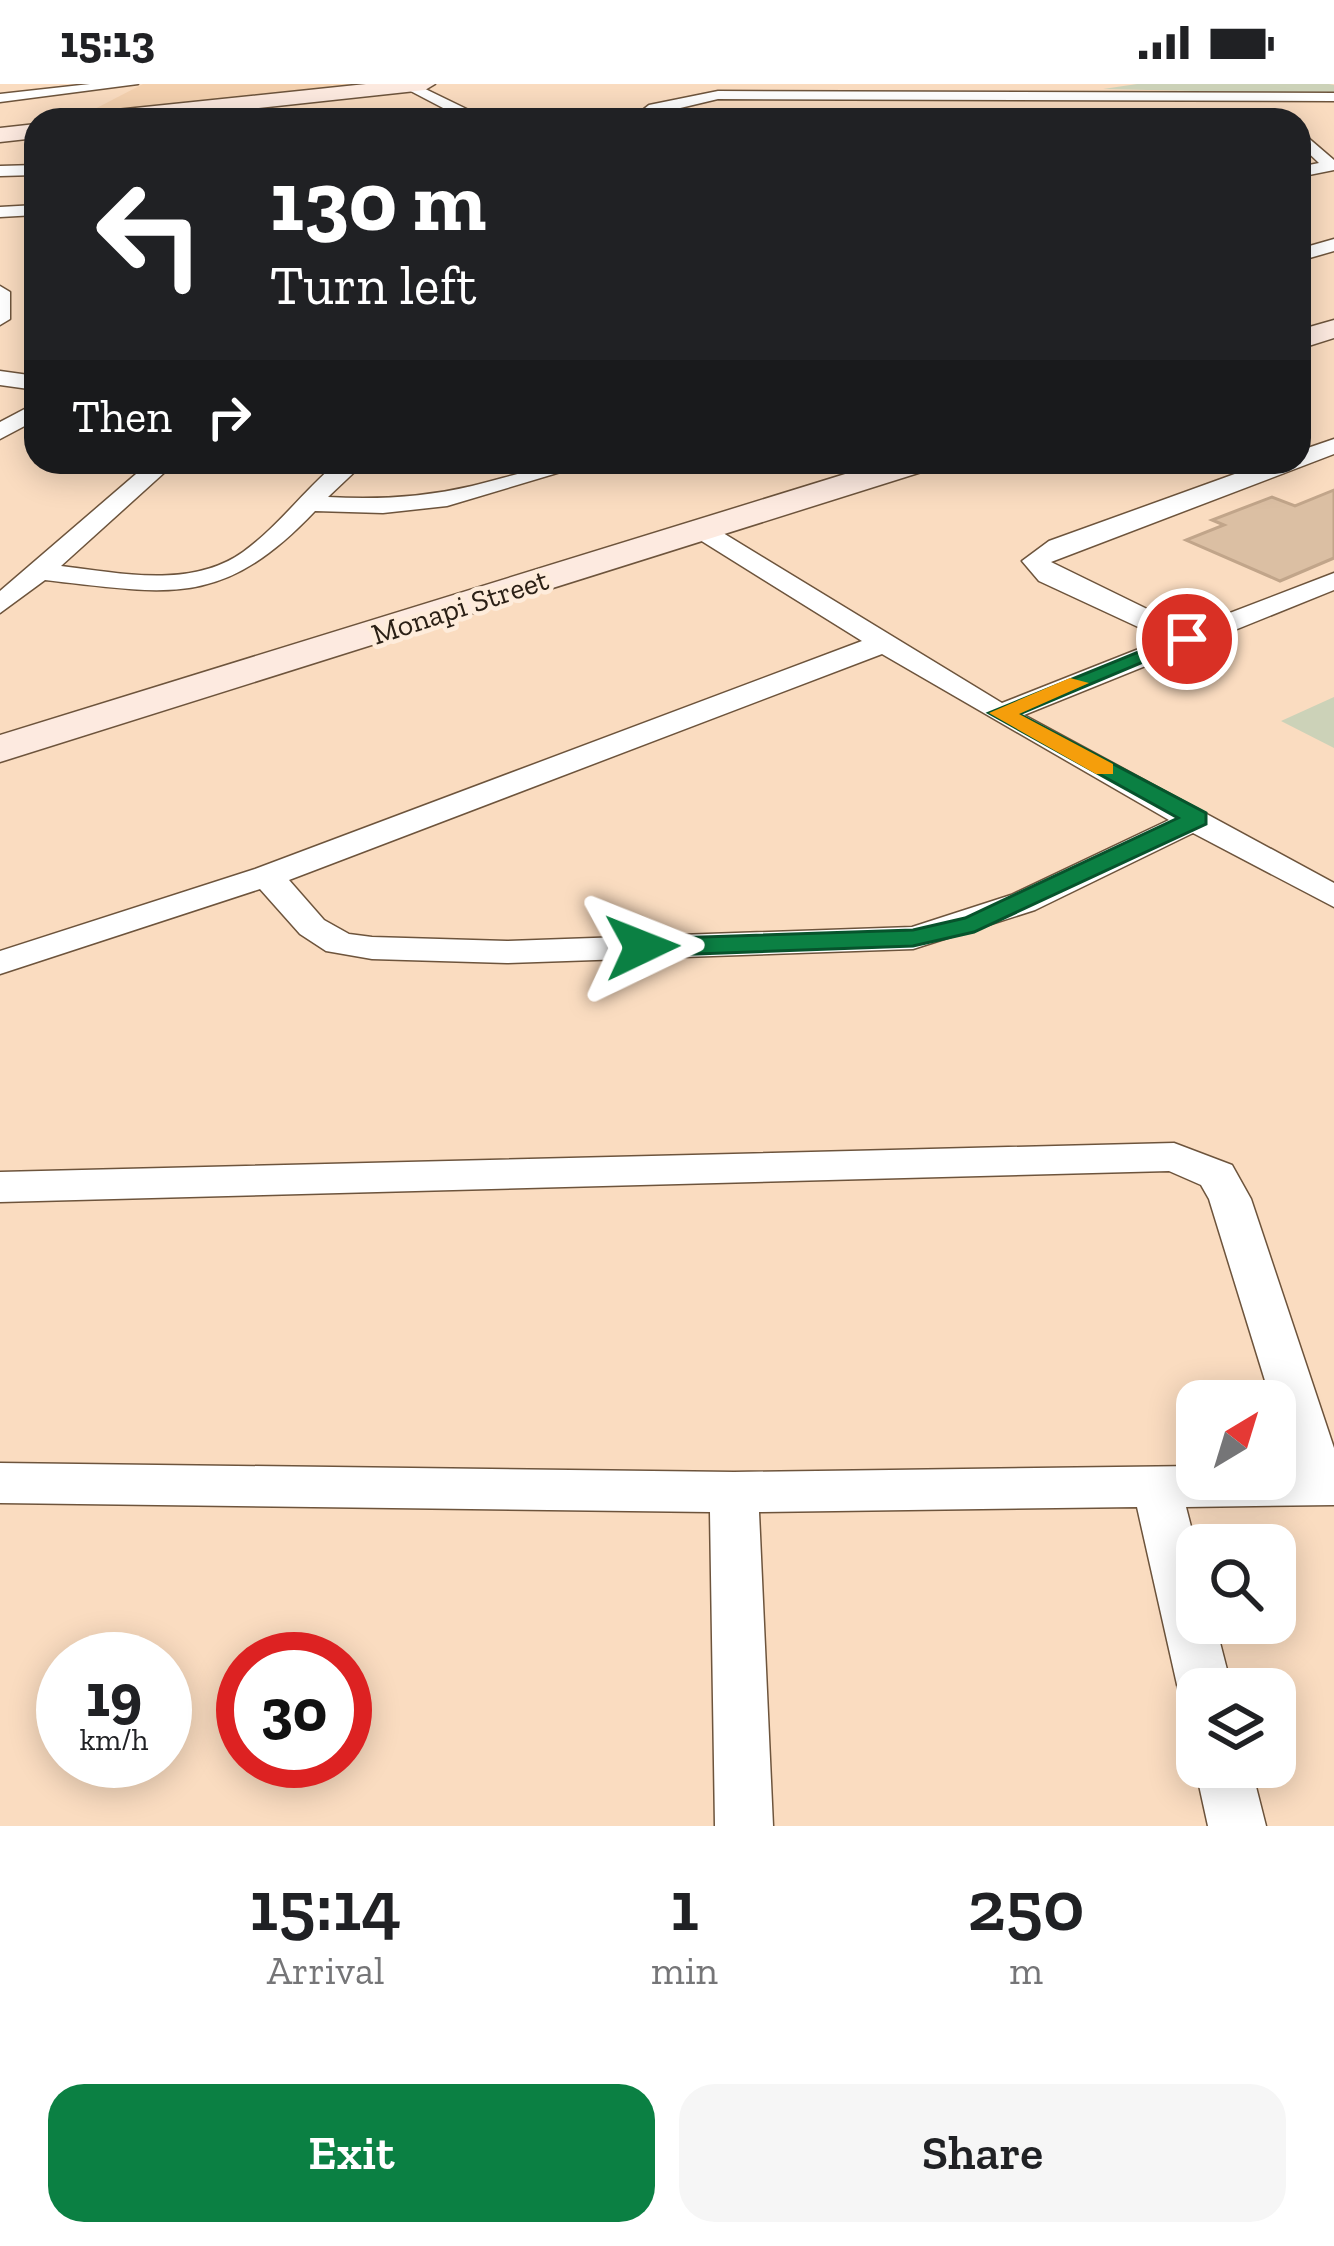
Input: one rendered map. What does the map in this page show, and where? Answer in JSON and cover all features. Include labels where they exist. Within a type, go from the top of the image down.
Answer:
[{"type":"main road","points":[[203,108],[466,84]]},
{"type":"main road","points":[[232,108],[416,86]]},
{"type":"main road","name":"Monapi Street","points":[[0,749],[881,474]]},
{"type":"street","points":[[0,98],[130,84]]},
{"type":"street","points":[[654,108],[806,84]]},
{"type":"street","points":[[1049,94],[1124,84]]},
{"type":"street","points":[[416,86],[456,108]]},
{"type":"street","points":[[718,95],[1334,97]]},
{"type":"street","points":[[0,145],[7,171]]},
{"type":"street","points":[[1311,146],[1331,166],[1311,170]]},
{"type":"street","points":[[0,292],[0,319]]},
{"type":"street","points":[[0,605],[150,474]]},
{"type":"street","points":[[37,572],[155,580],[216,574],[245,564],[340,474]]},
{"type":"street","points":[[307,503],[367,509],[437,505],[542,474]]},
{"type":"street","points":[[1187,639],[1048,575],[1035,561],[1058,547],[1257,474]]},
{"type":"street","points":[[701,530],[1000,713],[1334,897]]},
{"type":"street","points":[[1000,713],[1334,581]]},
{"type":"street","points":[[0,963],[267,876],[881,644]]},
{"type":"street","points":[[267,876],[312,927],[339,943],[372,948],[507,952],[913,938],[974,924],[1197,818]]},
{"type":"street","points":[[0,1187],[1174,1156],[1217,1175],[1230,1199],[1328,1485],[734,1492],[0,1483]]},
{"type":"street","points":[[1157,1488],[1199,1668]]},
{"type":"street","points":[[734,1492],[744,1826]]},
{"type":"street","points":[[1228,1788],[1237,1826]]},
{"type":"shaded area","points":[[143,84],[368,84],[147,108],[97,108]]},
{"type":"green space","points":[[1137,84],[1329,84],[1334,85],[1334,94],[1103,89]]},
{"type":"green space","points":[[1334,697],[1334,748],[1281,721]]},
{"type":"building","points":[[1334,490],[1334,558],[1280,581],[1186,540],[1224,525],[1212,520],[1272,497],[1295,506]]},
{"type":"slow traffic","points":[[1078,683],[1000,713],[1104,769]]},
{"type":"route","points":[[642,947],[913,938],[974,924],[1105,866],[1197,818],[1000,713],[1187,639]]}]
